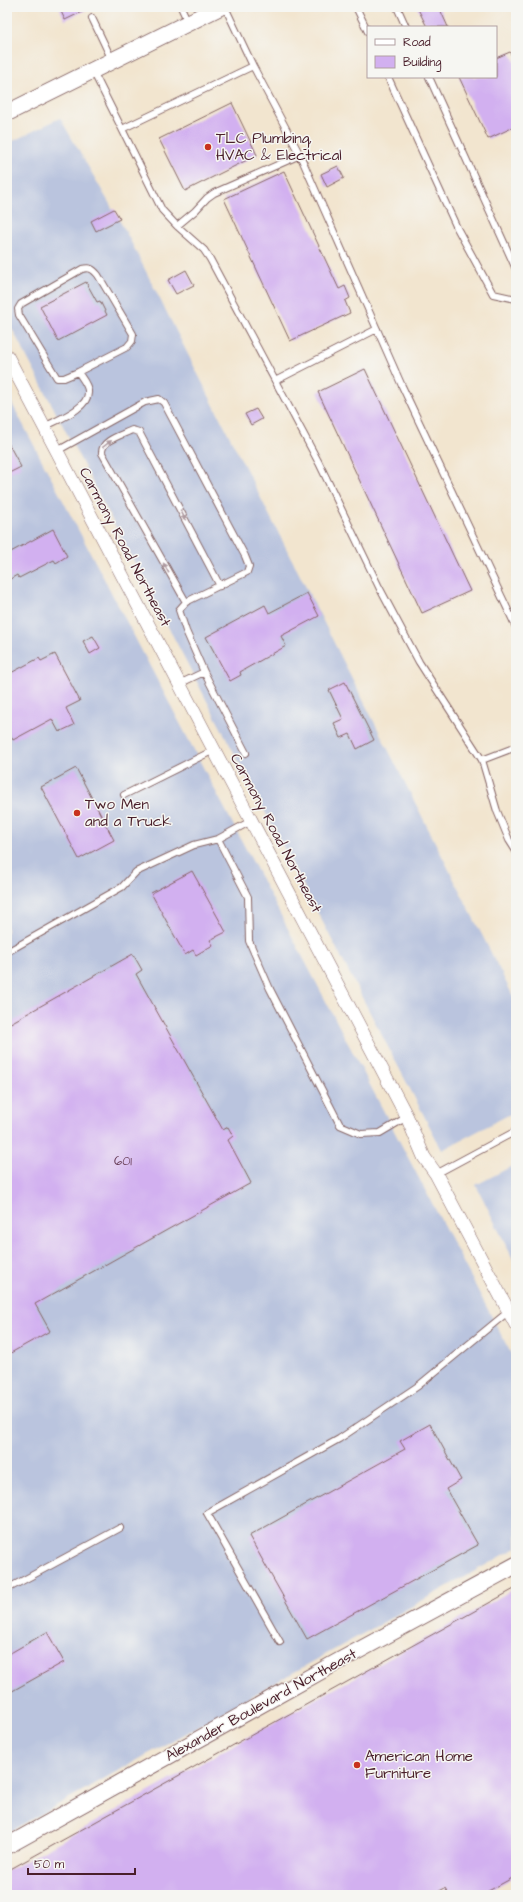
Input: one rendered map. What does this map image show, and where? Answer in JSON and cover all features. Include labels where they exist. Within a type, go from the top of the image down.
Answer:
[{"type":"street","points":[[7,113],[216,8]]},
{"type":"street","name":"Carmony Road Northeast","points":[[7,356],[407,1117],[424,1157],[436,1174],[516,1325]]},
{"type":"street","name":"Alexander Boulevard Northeast","points":[[7,1846],[339,1661],[516,1565]]},
{"type":"lane","points":[[181,7],[188,23]]},
{"type":"lane","points":[[356,7],[367,30]]},
{"type":"lane","points":[[397,7],[406,26]]},
{"type":"lane","points":[[216,8],[253,66],[300,155],[377,329],[516,628]]},
{"type":"lane","points":[[92,18],[112,60]]},
{"type":"lane","points":[[122,129],[253,66]]},
{"type":"lane","points":[[93,70],[162,210],[177,226],[204,250],[319,463],[379,587],[419,662],[482,760],[497,811],[509,840],[516,852]]},
{"type":"lane","points":[[388,78],[457,228],[493,294],[516,299]]},
{"type":"lane","points":[[429,78],[516,269]]},
{"type":"lane","points":[[177,226],[214,193],[300,155]]},
{"type":"lane","points":[[88,267],[93,269],[102,282],[133,334],[132,341],[127,347],[78,372],[64,378],[57,378],[19,315],[18,309],[21,304],[88,267]]},
{"type":"lane","points":[[275,381],[377,329]]},
{"type":"lane","points":[[44,427],[81,407],[88,401],[88,390],[78,372]]},
{"type":"lane","points":[[56,451],[145,402],[159,399],[164,404],[249,566],[247,572],[186,602],[180,610],[186,631],[204,672],[246,753]]},
{"type":"lane","points":[[186,602],[102,453],[102,448],[105,443],[132,430],[139,432],[220,586]]},
{"type":"lane","points":[[179,684],[204,672]]},
{"type":"lane","points":[[482,760],[516,747]]},
{"type":"lane","points":[[124,795],[214,750]]},
{"type":"lane","points":[[7,952],[122,887],[136,872],[194,845],[218,839],[251,821]]},
{"type":"lane","points":[[218,839],[248,897],[249,941],[270,989],[340,1125],[361,1134],[380,1133],[407,1117]]},
{"type":"lane","points":[[436,1174],[516,1131]]},
{"type":"lane","points":[[280,1642],[207,1513],[339,1439],[412,1391],[509,1311]]},
{"type":"lane","points":[[7,1589],[120,1528]]},
{"type":"shaded area","points":[[60,118],[126,232],[516,1002],[516,1111],[442,1150],[7,319],[7,144]]},
{"type":"shaded area","points":[[7,394],[516,1363],[516,1548],[7,1833]]},
{"type":"shaded area","points":[[516,1164],[516,1265],[476,1185]]},
{"type":"building","points":[[59,7],[92,7],[65,20]]},
{"type":"building","points":[[417,7],[439,7],[448,26],[426,26]]},
{"type":"building","points":[[510,52],[516,64],[516,126],[488,139],[459,78],[497,78],[497,58]]},
{"type":"building","name":"TLC Plumbing, HVAC & Electrical","points":[[232,103],[257,155],[185,191],[159,139]]},
{"type":"building","points":[[338,166],[344,178],[327,187],[321,174]]},
{"type":"building","points":[[284,171],[339,289],[345,286],[350,298],[345,301],[350,313],[290,341],[224,199]]},
{"type":"building","points":[[114,209],[120,219],[96,231],[91,221]]},
{"type":"building","points":[[186,270],[194,285],[176,294],[168,280]]},
{"type":"building","points":[[86,282],[97,302],[100,301],[107,315],[58,341],[40,306]]},
{"type":"building","points":[[365,369],[470,591],[422,613],[318,392]]},
{"type":"building","points":[[256,409],[262,419],[251,425],[245,414]]},
{"type":"building","points":[[7,441],[21,467],[7,474]]},
{"type":"building","points":[[53,529],[67,556],[56,563],[54,560],[19,578],[17,575],[7,581],[7,554]]},
{"type":"building","points":[[307,593],[319,616],[281,636],[286,646],[240,672],[241,675],[230,681],[206,637],[265,605],[269,613]]},
{"type":"building","points":[[93,636],[100,648],[90,654],[83,641]]},
{"type":"building","points":[[55,654],[80,701],[66,708],[74,725],[59,732],[52,719],[13,740],[7,729],[7,675],[39,658],[41,661]]},
{"type":"building","points":[[345,682],[374,740],[357,749],[350,734],[341,738],[334,723],[343,719],[329,690]]},
{"type":"building","points":[[76,768],[114,840],[79,859],[41,787]]},
{"type":"building","points":[[192,871],[226,932],[210,940],[213,945],[196,955],[193,950],[185,955],[151,893]]},
{"type":"building","points":[[133,954],[142,970],[136,974],[223,1130],[228,1127],[233,1136],[228,1140],[251,1183],[35,1304],[50,1331],[7,1355],[7,1025]]},
{"type":"building","points":[[430,1424],[461,1480],[446,1489],[478,1545],[307,1639],[249,1536],[405,1449],[400,1441]]},
{"type":"building","name":"American Home Furniture","points":[[516,1588],[516,1876],[481,1895],[449,1895],[445,1888],[432,1895],[10,1895],[7,1889],[7,1871]]},
{"type":"building","points":[[47,1632],[64,1662],[7,1694],[7,1655]]},
{"type":"place","name":"TLC Plumbing, HVAC & Electrical","points":[[208,147]]},
{"type":"place","name":"Two Men and a Truck","points":[[77,813]]},
{"type":"place","name":"American Home Furniture","points":[[357,1765]]}]
